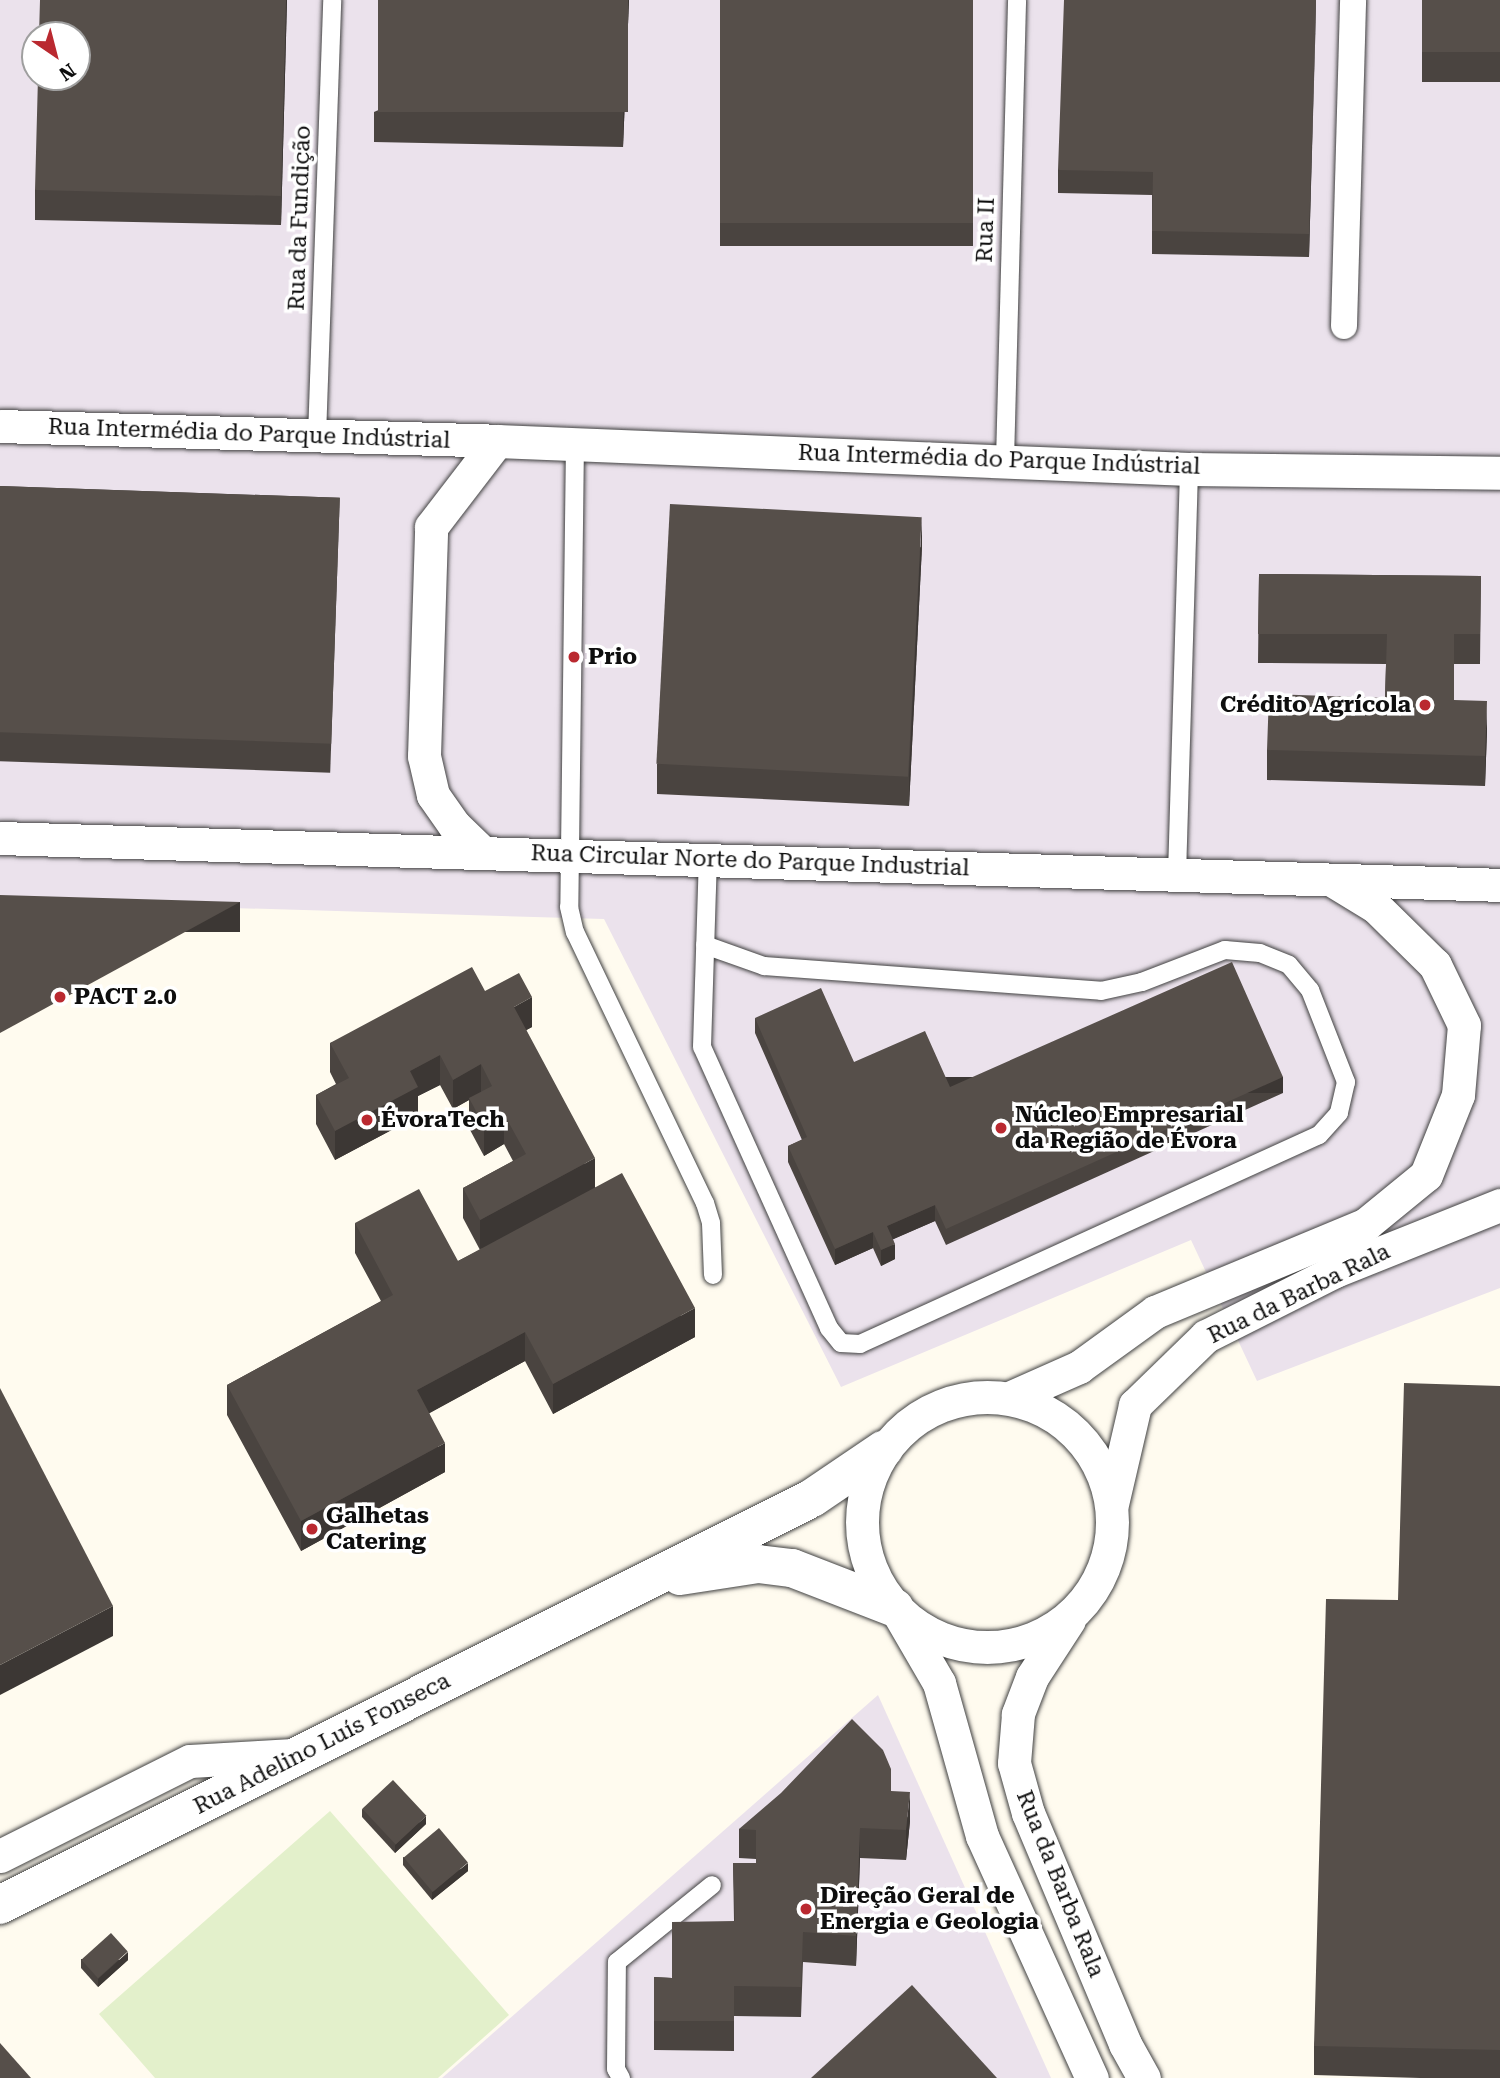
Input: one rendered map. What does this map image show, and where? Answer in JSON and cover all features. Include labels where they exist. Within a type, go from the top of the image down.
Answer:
[{"type":"street","points":[[1344,326],[1353,0]]},
{"type":"street","name":"Rua Intermédia do Parque Indústrial","points":[[0,426],[317,437],[575,442],[1189,468],[1500,473]]},
{"type":"street","name":"Rua Intermédia do Parque Indústrial","points":[[481,851],[454,825],[433,794],[425,756],[432,527],[497,441]]},
{"type":"street","name":"Rua Circular Norte do Parque Industrial","points":[[0,838],[1500,885]]},
{"type":"street","points":[[1009,1398],[1054,1416],[1075,1432],[1100,1467],[1111,1506],[1110,1549],[1103,1567],[1075,1611],[1039,1636],[992,1648],[948,1642],[896,1609],[871,1572],[862,1538],[864,1494],[883,1450],[914,1419],[954,1401],[1009,1398],[1079,1367],[1155,1312],[1366,1224],[1426,1175],[1458,1095],[1464,1025],[1434,965],[1376,907],[1333,880]]},
{"type":"street","name":"Rua da Barba Rala","points":[[1111,1506],[1135,1405],[1206,1336],[1335,1271],[1500,1205]]},
{"type":"street","name":"Rua Adelino Luís Fonseca","points":[[0,1905],[811,1498],[883,1450]]},
{"type":"street","name":"Rua Adelino Luís Fonseca","points":[[643,1582],[758,1564],[792,1568],[896,1609]]},
{"type":"street","name":"Rua da Barba Rala","points":[[896,1609],[939,1683],[982,1836],[1092,2078]]},
{"type":"street","name":"Rua da Barba Rala","points":[[1075,1611],[1032,1677],[1018,1714],[1014,1763],[1034,1826],[1125,2045],[1144,2078]]},
{"type":"street","points":[[0,1856],[190,1761],[279,1759],[302,1754]]},
{"type":"lane","name":"Rua da Fundição","points":[[317,437],[332,0]]},
{"type":"lane","name":"Rua II","points":[[1005,461],[1017,0]]},
{"type":"lane","points":[[575,442],[569,907],[575,932],[705,1203],[712,1223],[713,1275]]},
{"type":"lane","points":[[1177,875],[1189,468]]},
{"type":"lane","points":[[705,945],[764,966],[1101,991],[1142,982],[1226,950],[1260,953],[1289,965],[1310,990],[1346,1082],[1339,1113],[1319,1135],[860,1344],[841,1343],[829,1328],[702,1047],[705,945],[708,859]]},
{"type":"lane","points":[[621,2078],[615,2070],[617,1962],[712,1885]]},
{"type":"shaded area","points":[[0,0],[1500,0],[1500,1288],[1257,1381],[1191,1240],[841,1387],[604,919],[0,901]]},
{"type":"shaded area","points":[[878,1695],[1051,2078],[442,2078]]},
{"type":"green space","points":[[330,1811],[509,2015],[438,2078],[155,2078],[99,2014]]},
{"type":"building","points":[[40,0],[286,0],[281,196],[35,190],[38,91],[91,91],[91,21],[39,21]]},
{"type":"building","points":[[378,0],[628,0],[628,112],[378,112]]},
{"type":"building","points":[[720,0],[973,0],[973,223],[720,223]]},
{"type":"building","points":[[1064,0],[1316,0],[1309,234],[1152,231],[1153,172],[1058,170]]},
{"type":"building","points":[[1422,0],[1500,0],[1500,52],[1422,52]]},
{"type":"building","points":[[0,486],[340,498],[331,744],[0,732]]},
{"type":"building","points":[[670,504],[922,517],[908,777],[656,764]]},
{"type":"building","points":[[1259,574],[1481,576],[1480,634],[1454,634],[1454,700],[1487,701],[1485,756],[1267,750],[1269,694],[1385,698],[1387,634],[1258,634]]},
{"type":"building","name":"PACT 2.0","points":[[0,895],[240,902],[0,1033]]},
{"type":"building","name":"Núcleo Empresarial da Região de Évora","points":[[1232,962],[1283,1077],[946,1229],[935,1205],[887,1226],[895,1244],[881,1250],[873,1232],[835,1249],[788,1146],[807,1137],[755,1018],[821,988],[854,1062],[925,1031],[950,1087]]},
{"type":"building","name":"ÉvoraTech","points":[[472,967],[485,991],[519,973],[532,997],[514,1007],[595,1158],[480,1220],[463,1188],[526,1154],[504,1114],[484,1126],[469,1098],[492,1086],[481,1064],[453,1080],[440,1055],[410,1071],[418,1087],[335,1131],[316,1095],[349,1078],[330,1043]]},
{"type":"building","points":[[622,1173],[695,1308],[553,1384],[525,1332],[417,1390],[445,1443],[301,1521],[227,1385],[393,1295],[355,1223],[419,1189],[458,1261]]},
{"type":"building","points":[[1404,1383],[1500,1386],[1500,2050],[1314,2046],[1326,1599],[1398,1600]]},
{"type":"building","points":[[0,1388],[113,1606],[0,1665]]},
{"type":"building","points":[[852,1719],[883,1750],[891,1769],[891,1791],[910,1792],[906,1830],[860,1828],[856,1936],[803,1932],[801,1987],[734,1986],[734,2021],[654,2021],[654,1977],[672,1978],[672,1922],[735,1921],[733,1863],[756,1863],[756,1830],[739,1829],[781,1793]]},
{"type":"building","points":[[393,1780],[426,1816],[396,1844],[362,1809]]},
{"type":"building","points":[[439,1828],[468,1862],[433,1892],[404,1858]]},
{"type":"building","points":[[111,1933],[128,1952],[98,1978],[81,1960]]},
{"type":"building","points":[[912,1985],[997,2078],[811,2078]]},
{"type":"building","points":[[0,2043],[31,2078],[0,2078]]},
{"type":"place","name":"Prio","points":[[574,657]]},
{"type":"place","name":"Crédito Agrícola","points":[[1425,705]]},
{"type":"place","name":"PACT 2.0","points":[[60,997]]},
{"type":"place","name":"ÉvoraTech","points":[[367,1120]]},
{"type":"place","name":"Núcleo Empresarial da Região de Évora","points":[[1001,1128]]},
{"type":"place","name":"Galhetas Catering","points":[[312,1529]]},
{"type":"place","name":"Direção Geral de Energia e Geologia","points":[[806,1909]]}]
